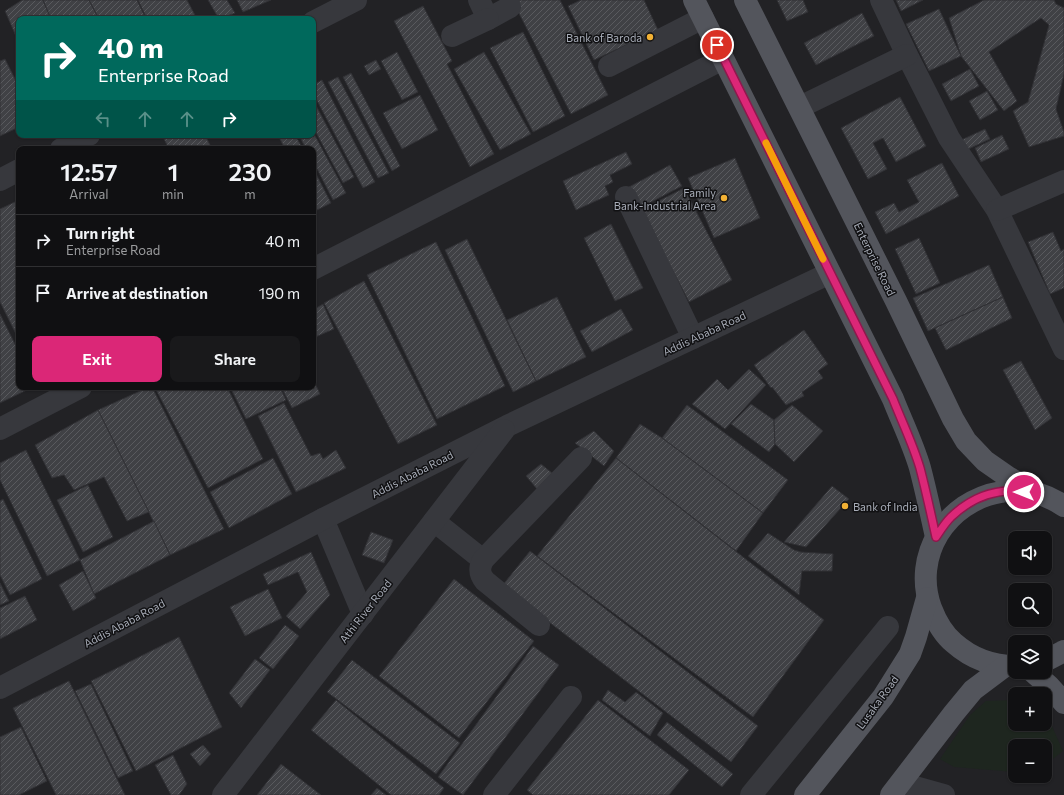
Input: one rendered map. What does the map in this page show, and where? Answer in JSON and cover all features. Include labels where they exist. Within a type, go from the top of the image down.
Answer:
[{"type":"main road","name":"Enterprise Road","points":[[745,0],[800,107],[953,419],[966,441],[985,461],[1008,477],[1036,493]]},
{"type":"main road","points":[[699,9],[893,399],[919,467],[930,507],[936,537]]},
{"type":"main road","points":[[1008,666],[984,662],[964,652],[948,637],[935,619],[927,598],[925,583],[926,567],[930,552],[936,537],[949,518],[968,503],[989,494],[1012,490],[1036,493],[1054,500],[1064,506]]},
{"type":"main road","name":"Lusaka Road","points":[[805,795],[883,696],[907,659],[916,637],[927,598]]},
{"type":"main road","points":[[1052,657],[1064,651]]},
{"type":"main road","points":[[896,789],[954,713],[974,690],[1008,667]]},
{"type":"main road","points":[[1041,679],[1064,703]]},
{"type":"lane","points":[[316,20],[356,0]]},
{"type":"lane","points":[[881,0],[949,138],[997,210],[1064,349]]},
{"type":"lane","points":[[452,36],[483,9],[510,7]]},
{"type":"lane","points":[[609,66],[699,9]]},
{"type":"lane","points":[[800,107],[907,55]]},
{"type":"lane","points":[[316,267],[723,59]]},
{"type":"lane","points":[[67,146],[83,138]]},
{"type":"lane","points":[[0,180],[16,172]]},
{"type":"lane","points":[[997,210],[1064,181]]},
{"type":"lane","points":[[626,197],[693,338]]},
{"type":"lane","name":"Addis Ababa Road","points":[[0,688],[323,519],[507,426],[830,273]]},
{"type":"lane","points":[[0,429],[75,390]]},
{"type":"lane","name":"Athi River Road","points":[[223,795],[507,426]]},
{"type":"lane","points":[[540,625],[485,581],[481,577],[480,567],[483,560],[581,458]]},
{"type":"lane","points":[[323,519],[363,614]]},
{"type":"lane","points":[[434,521],[483,560]]},
{"type":"lane","points":[[751,795],[888,627]]},
{"type":"lane","points":[[494,795],[571,696]]},
{"type":"lane","points":[[896,789],[944,795]]},
{"type":"shaded area","points":[[0,0],[1064,0],[1064,795],[0,795]]},
{"type":"shaded area","points":[[1008,700],[1008,731],[1052,731],[1052,726],[1063,751],[1052,760],[1052,739],[1008,739],[1008,771],[954,767],[940,759],[970,715],[986,701]]},
{"type":"building","points":[[22,0],[43,0],[50,16],[16,16],[16,36],[5,11]]},
{"type":"building","points":[[43,0],[89,0],[97,16],[50,16]]},
{"type":"building","points":[[89,0],[137,0],[145,16],[97,16]]},
{"type":"building","points":[[138,0],[187,0],[195,16],[146,16]]},
{"type":"building","points":[[208,0],[227,0],[235,13],[227,16],[217,16]]},
{"type":"building","points":[[237,0],[271,0],[243,12]]},
{"type":"building","points":[[512,0],[560,0],[608,95],[571,114]]},
{"type":"building","points":[[581,0],[644,0],[658,30],[594,60],[568,6]]},
{"type":"building","points":[[777,0],[803,0],[808,12],[787,21]]},
{"type":"building","points":[[896,0],[923,0],[901,11]]},
{"type":"building","points":[[984,0],[1054,0],[1056,4],[1064,8],[1064,74],[1056,109],[1064,136],[1029,147],[1013,111],[1028,102],[1049,25],[1041,18],[989,52],[1017,101],[1004,111],[961,56],[949,18]]},
{"type":"building","points":[[423,6],[452,61],[447,64],[494,154],[470,167],[394,21]]},
{"type":"building","points":[[939,9],[961,56],[929,71],[906,24]]},
{"type":"building","points":[[862,13],[874,36],[816,65],[804,43]]},
{"type":"building","points":[[523,32],[565,116],[533,132],[490,48]]},
{"type":"building","points":[[397,52],[418,92],[402,100],[381,61]]},
{"type":"building","points":[[484,52],[531,134],[500,150],[454,69]]},
{"type":"building","points":[[5,59],[16,81],[16,128],[0,136],[0,61]]},
{"type":"building","points":[[376,60],[381,69],[369,75],[364,66]]},
{"type":"building","points":[[970,69],[979,86],[951,101],[942,84]]},
{"type":"building","points":[[351,73],[400,166],[392,171],[343,77]]},
{"type":"building","points":[[338,77],[389,173],[378,178],[328,82]]},
{"type":"building","points":[[322,80],[375,182],[363,188],[316,99],[316,83]]},
{"type":"building","points":[[987,91],[998,110],[980,120],[969,101]]},
{"type":"building","points":[[420,95],[438,130],[402,149],[383,113]]},
{"type":"building","points":[[900,97],[926,146],[896,162],[883,138],[873,143],[887,169],[868,179],[841,128]]},
{"type":"building","points":[[316,106],[354,177],[343,183],[316,133]]},
{"type":"building","points":[[985,129],[990,139],[962,152],[957,142]]},
{"type":"building","points":[[1002,135],[1009,149],[981,162],[975,148]]},
{"type":"building","points":[[164,138],[206,138],[210,146],[168,146]]},
{"type":"building","points":[[280,138],[297,138],[301,146],[284,146]]},
{"type":"building","points":[[300,138],[316,138],[346,193],[333,200],[316,167],[316,146],[304,146]]},
{"type":"building","points":[[626,152],[632,164],[610,175],[613,182],[605,186],[609,195],[576,210],[563,181]]},
{"type":"building","name":"Family Bank-Industrial Area","points":[[735,158],[760,218],[714,238],[688,178]]},
{"type":"building","points":[[942,163],[959,196],[886,234],[875,212],[894,203],[899,212],[919,202],[907,180]]},
{"type":"building","points":[[670,165],[682,186],[640,208],[629,187]]},
{"type":"building","points":[[316,174],[331,203],[317,210],[316,208]]},
{"type":"building","points":[[684,188],[732,280],[689,302],[641,210]]},
{"type":"building","points":[[16,201],[16,334],[0,302],[0,209]]},
{"type":"building","points":[[611,224],[643,288],[615,301],[584,238]]},
{"type":"building","points":[[1053,232],[1061,251],[1064,249],[1064,288],[1050,294],[1028,242]]},
{"type":"building","points":[[919,238],[940,283],[916,294],[895,249]]},
{"type":"building","points":[[467,239],[536,381],[513,392],[445,250]]},
{"type":"building","points":[[436,242],[505,386],[437,419],[367,275]]},
{"type":"building","points":[[989,265],[1003,297],[928,331],[913,298]]},
{"type":"building","points":[[364,281],[437,425],[398,444],[324,303]]},
{"type":"building","points":[[557,297],[586,357],[536,381],[507,320]]},
{"type":"building","points":[[1003,297],[1012,318],[946,350],[935,328]]},
{"type":"building","points":[[323,304],[334,329],[316,337],[316,308]]},
{"type":"building","points":[[621,309],[633,330],[592,352],[580,331]]},
{"type":"building","points":[[0,314],[16,346],[16,390],[27,390],[0,403]]},
{"type":"building","points":[[804,330],[828,364],[818,371],[823,378],[802,392],[804,396],[786,405],[754,365]]},
{"type":"building","points":[[1021,361],[1052,418],[1035,430],[1003,370]]},
{"type":"building","points":[[749,369],[766,385],[725,429],[692,404],[717,379],[728,390]]},
{"type":"building","points":[[316,385],[320,394],[292,408],[283,390],[316,390]]},
{"type":"building","points":[[142,390],[154,390],[224,529],[170,555],[98,410]]},
{"type":"building","points":[[156,390],[228,390],[263,459],[208,488]]},
{"type":"building","points":[[232,390],[281,390],[286,400],[246,419]]},
{"type":"building","points":[[284,403],[311,456],[320,453],[323,459],[336,450],[346,468],[296,492],[258,416]]},
{"type":"building","points":[[751,404],[774,420],[775,444],[769,452],[731,424]]},
{"type":"building","points":[[687,405],[788,480],[763,513],[662,438]]},
{"type":"building","points":[[792,405],[823,431],[794,462],[775,444],[774,420]]},
{"type":"building","points":[[98,410],[149,512],[127,521],[104,477],[74,490],[64,475],[52,478],[35,445]]},
{"type":"building","points":[[640,424],[662,438],[763,513],[736,551],[616,458]]},
{"type":"building","points":[[594,431],[614,451],[604,466],[575,443]]},
{"type":"building","points":[[26,450],[80,560],[47,576],[0,480],[0,463]]},
{"type":"building","points":[[273,458],[292,494],[229,528],[210,492]]},
{"type":"building","points":[[616,458],[824,620],[753,717],[537,556]]},
{"type":"building","points":[[541,464],[552,473],[537,489],[526,476]]},
{"type":"building","points":[[88,485],[113,537],[83,552],[57,500]]},
{"type":"building","points":[[832,486],[849,499],[806,547],[784,542]]},
{"type":"building","points":[[3,499],[42,579],[10,595],[0,575],[0,501]]},
{"type":"building","points":[[154,521],[170,555],[94,594],[80,560]]},
{"type":"building","points":[[371,532],[393,540],[384,563],[362,555]]},
{"type":"building","points":[[768,533],[794,550],[801,552],[833,554],[832,571],[802,571],[799,595],[748,556]]},
{"type":"building","points":[[530,551],[758,726],[731,762],[502,586]]},
{"type":"building","points":[[311,552],[330,595],[300,629],[286,616],[307,592],[298,572],[268,585],[263,574]]},
{"type":"building","points":[[83,571],[96,598],[73,611],[59,585]]},
{"type":"building","points":[[454,579],[534,641],[459,738],[379,676]]},
{"type":"building","points":[[0,583],[9,601],[0,605]]},
{"type":"building","points":[[268,589],[282,618],[245,636],[230,607]]},
{"type":"building","points":[[25,596],[37,620],[0,639],[0,608]]},
{"type":"building","points":[[285,625],[299,636],[273,669],[259,658]]},
{"type":"building","points":[[179,637],[222,727],[136,771],[91,681]]},
{"type":"building","points":[[533,646],[559,665],[463,795],[438,777]]},
{"type":"building","points":[[255,659],[270,670],[241,708],[229,693]]},
{"type":"building","points":[[352,660],[460,743],[436,774],[327,692]]},
{"type":"building","points":[[69,681],[125,795],[56,795],[13,708]]},
{"type":"building","points":[[91,684],[133,771],[118,778],[75,691]]},
{"type":"building","points":[[608,690],[625,702],[636,692],[663,713],[650,736],[602,700]]},
{"type":"building","points":[[336,700],[444,788],[439,795],[391,795],[311,730]]},
{"type":"building","points":[[598,700],[689,770],[669,795],[533,795],[527,790]]},
{"type":"building","points":[[667,722],[733,774],[722,787],[657,735]]},
{"type":"building","points":[[21,727],[47,781],[19,795],[0,795],[0,737]]},
{"type":"building","points":[[203,745],[211,754],[200,766],[190,754]]},
{"type":"building","points":[[173,755],[187,784],[179,795],[171,795],[155,765]]},
{"type":"building","points":[[281,764],[321,795],[257,795]]},
{"type":"building","points":[[377,788],[386,795],[371,795]]},
{"type":"slow traffic","points":[[766,143],[823,259]]},
{"type":"place","name":"Bank of Baroda","points":[[650,37]]},
{"type":"place","name":"Family Bank-Industrial Area","points":[[724,198]]},
{"type":"place","name":"Bank of India","points":[[845,506]]},
{"type":"route","points":[[717,45],[893,399],[919,467],[930,507],[936,537],[949,518],[968,503],[989,494],[1012,490],[1024,492]]}]
